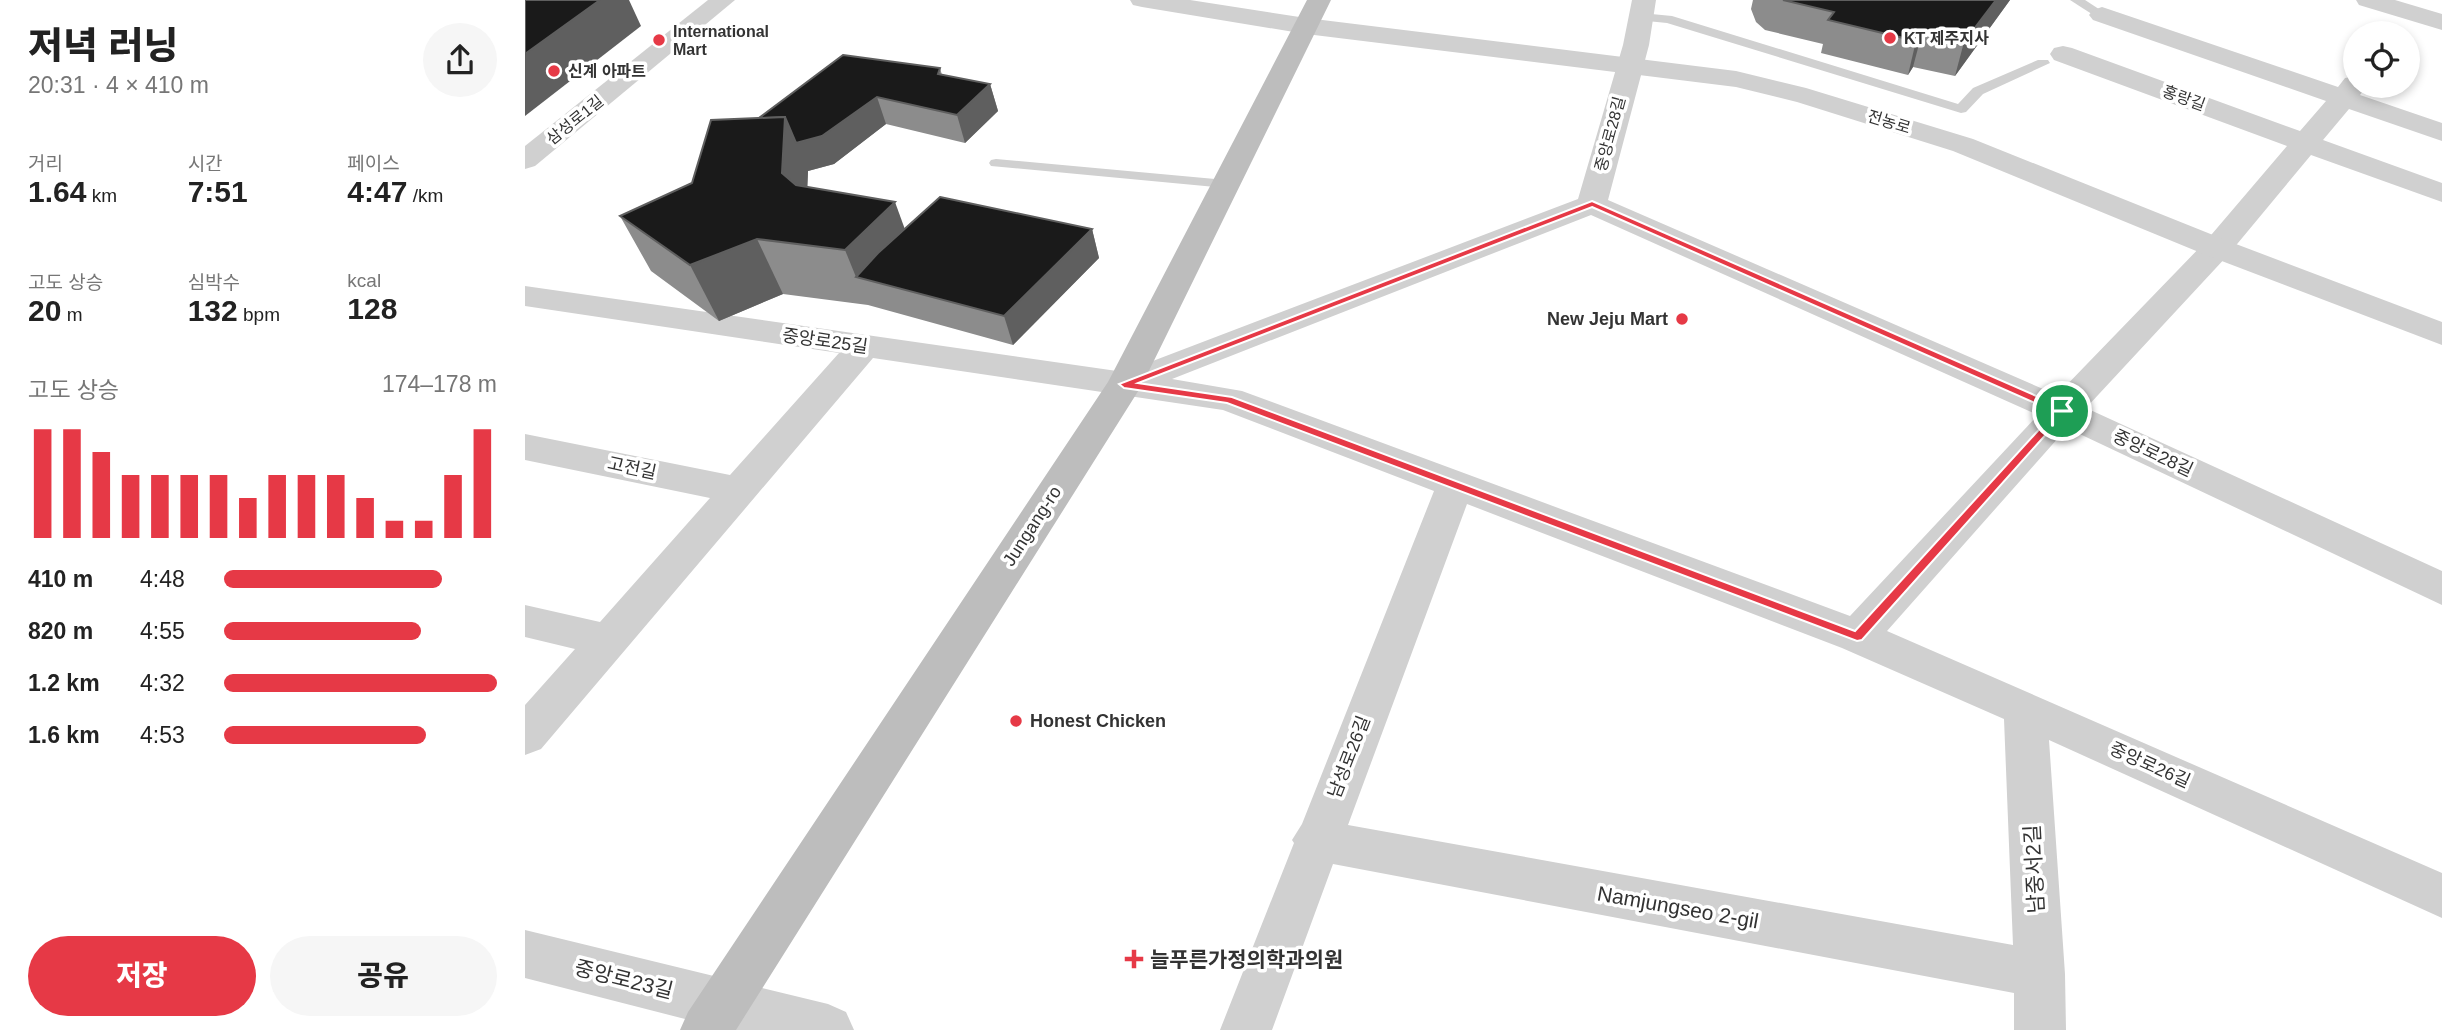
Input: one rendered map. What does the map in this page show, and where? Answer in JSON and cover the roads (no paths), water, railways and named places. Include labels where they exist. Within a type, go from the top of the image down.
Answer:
[{"type":"main road","name":"Jungang-ro","points":[[715,1017],[1124,384],[1313,13]]},
{"type":"street","name":"삼성로1길","points":[[525,160],[723,0]]},
{"type":"street","name":"전농로","points":[[1142,0],[1313,13],[1629,65],[1736,79],[1806,96],[1963,145],[2217,248],[2442,334]]},
{"type":"street","points":[[2368,0],[2442,22]]},
{"type":"street","points":[[2053,58],[2111,7],[2343,89]]},
{"type":"street","name":"중앙로28길","points":[[1642,9],[1636,45],[1592,204],[2062,411],[2442,589]]},
{"type":"street","name":"홍랑길","points":[[2053,58],[2304,142],[2442,193]]},
{"type":"street","points":[[1857,636],[2062,411],[2217,248],[2343,98]]},
{"type":"street","points":[[2365,98],[2442,132]]},
{"type":"street","points":[[1124,384],[1592,204]]},
{"type":"street","name":"중앙로25길","points":[[525,296],[1124,384]]},
{"type":"street","points":[[525,736],[865,346]]},
{"type":"street","name":"중앙로26길","points":[[1124,384],[1229,399],[1857,636],[2442,896]]},
{"type":"street","name":"고전길","points":[[525,447],[739,490]]},
{"type":"street","name":"남성로26길","points":[[1245,1030],[1455,485]]},
{"type":"street","points":[[525,621],[608,640]]},
{"type":"street","name":"남중서2길","points":[[2025,709],[2040,974],[2040,1030]]},
{"type":"street","name":"Namjungseo 2-gil","points":[[1316,840],[2040,974]]},
{"type":"street","name":"중앙로23길","points":[[525,954],[715,1017],[828,1030]]},
{"type":"lane","points":[[2075,0],[2111,7]]},
{"type":"lane","points":[[1642,9],[1961,109],[1978,91],[2053,58]]},
{"type":"lane","points":[[996,163],[1226,184]]},
{"type":"place","name":"KT 제주지사","points":[[1890,38]]},
{"type":"place","name":"International Mart","points":[[659,40]]},
{"type":"place","name":"신계 아파트","points":[[554,71]]},
{"type":"place","name":"New Jeju Mart","points":[[1682,319]]},
{"type":"place","name":"Honest Chicken","points":[[1016,721]]},
{"type":"place","name":"늘푸른가정의학과의원","points":[[1134,959]]}]
